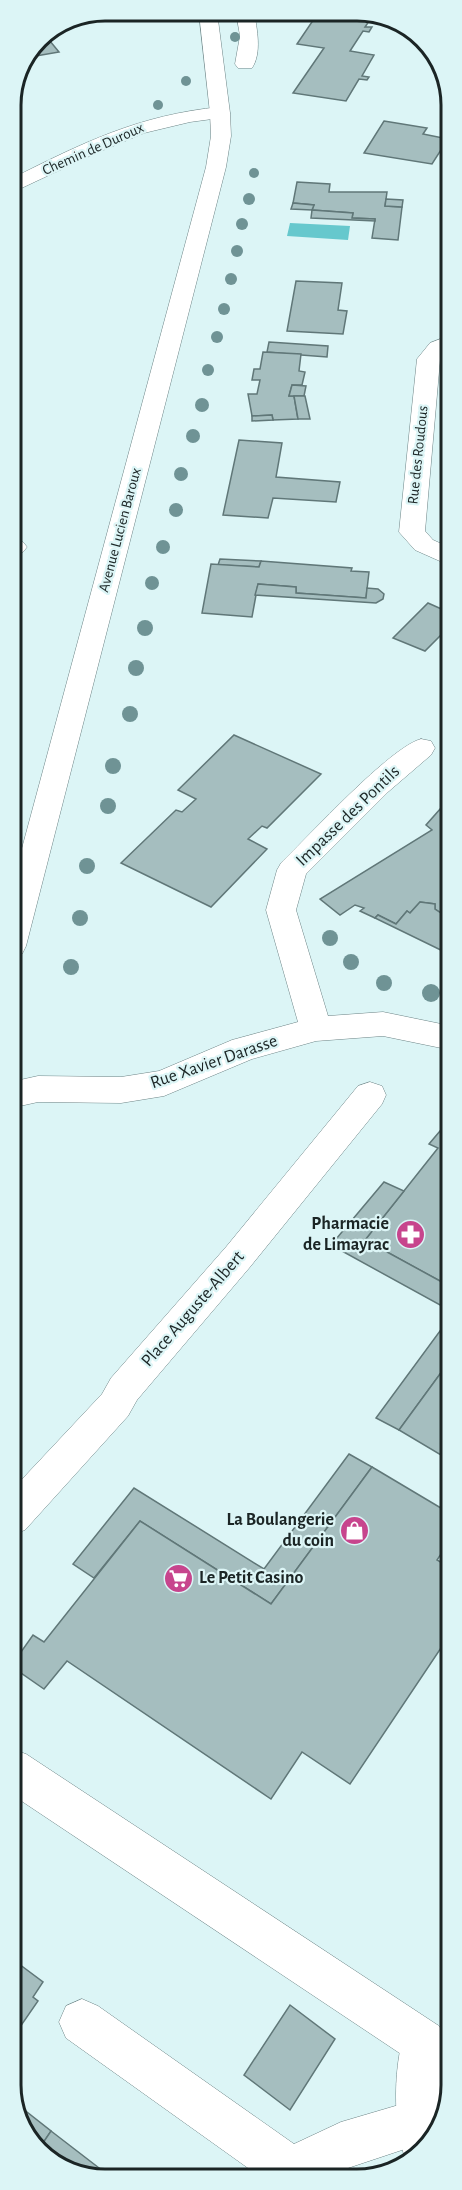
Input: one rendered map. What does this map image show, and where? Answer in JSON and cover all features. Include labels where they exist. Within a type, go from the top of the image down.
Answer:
[{"type":"street","points":[[209,21],[220,113]]},
{"type":"street","points":[[245,64],[249,36],[246,21]]},
{"type":"street","name":"Chemin de Duroux","points":[[21,183],[116,136],[160,120],[220,113]]},
{"type":"street","name":"Avenue Lucien Baroux","points":[[21,908],[216,167],[221,136],[220,113]]},
{"type":"street","name":"Rue des Roudous","points":[[441,347],[429,359],[412,532],[424,545],[441,553]]},
{"type":"street","name":"Impasse des Pontils","points":[[315,1029],[281,910],[292,870],[378,785],[420,748]]},
{"type":"street","name":"Rue Xavier Darasse","points":[[21,1093],[38,1089],[120,1090],[164,1083],[243,1049],[315,1029],[383,1024],[441,1036]]},
{"type":"street","name":"Place Auguste-Albert","points":[[21,1507],[116,1405],[124,1389],[238,1257],[369,1095]]},
{"type":"street","points":[[21,1776],[423,2042],[422,2136],[341,2146],[300,2169]]},
{"type":"street","points":[[82,2022],[284,2169]]},
{"type":"water","points":[[290,223],[350,226],[348,240],[287,236]]},
{"type":"building","points":[[313,21],[368,22],[365,27],[372,27],[369,32],[363,31],[350,51],[374,55],[362,76],[369,77],[367,80],[359,79],[346,101],[293,93],[324,48],[297,44]]},
{"type":"building","points":[[50,42],[59,52],[37,56]]},
{"type":"building","points":[[384,121],[427,128],[423,134],[441,138],[441,150],[432,164],[364,153]]},
{"type":"building","points":[[297,182],[330,184],[329,192],[387,192],[385,206],[402,207],[398,240],[372,238],[375,219],[352,218],[353,213],[312,210],[314,205],[293,203]]},
{"type":"building","points":[[386,199],[403,200],[402,207],[385,206]]},
{"type":"building","points":[[293,203],[314,205],[312,210],[291,209]]},
{"type":"building","points":[[312,210],[353,213],[352,218],[375,219],[375,221],[311,218]]},
{"type":"building","points":[[296,281],[342,283],[338,310],[347,311],[343,334],[287,331]]},
{"type":"building","points":[[269,342],[328,346],[327,357],[267,352]]},
{"type":"building","points":[[263,352],[301,354],[299,371],[305,372],[302,385],[292,385],[289,396],[294,396],[298,419],[273,420],[272,415],[252,416],[248,394],[257,394],[260,380],[252,380],[254,369],[260,369]]},
{"type":"building","points":[[292,385],[306,386],[304,396],[289,396]]},
{"type":"building","points":[[294,396],[305,396],[310,419],[298,419]]},
{"type":"building","points":[[272,415],[273,420],[252,421],[252,416]]},
{"type":"building","points":[[239,440],[282,443],[276,477],[340,482],[336,502],[273,498],[268,518],[223,515]]},
{"type":"building","points":[[220,559],[261,561],[259,567],[218,565]]},
{"type":"building","points":[[261,561],[352,568],[351,571],[369,572],[366,598],[296,593],[296,587],[258,584],[252,617],[202,613],[211,564],[259,567]]},
{"type":"building","points":[[258,584],[296,587],[296,593],[366,598],[367,588],[378,589],[384,594],[383,599],[376,603],[255,595]]},
{"type":"building","points":[[428,603],[441,609],[441,635],[425,651],[393,638]]},
{"type":"building","points":[[234,735],[321,774],[267,828],[262,826],[248,839],[267,849],[211,907],[121,863],[176,810],[182,812],[196,799],[178,790]]},
{"type":"building","points":[[441,808],[441,913],[435,909],[435,904],[420,902],[410,913],[407,911],[396,924],[378,915],[375,918],[360,911],[364,908],[355,905],[340,915],[320,899],[432,830],[426,825]]},
{"type":"building","points":[[420,902],[435,904],[435,909],[441,913],[441,950],[375,918],[378,915],[396,924],[407,911],[410,913]]},
{"type":"building","points":[[441,1130],[441,1282],[365,1240],[438,1148],[429,1144]]},
{"type":"building","points":[[384,1182],[404,1191],[365,1240],[441,1282],[441,1306],[331,1245]]},
{"type":"building","points":[[441,1330],[441,1373],[399,1430],[376,1418]]},
{"type":"building","points":[[441,1373],[441,1455],[399,1430]]},
{"type":"building","points":[[349,1454],[372,1467],[271,1604],[140,1521],[94,1578],[73,1564],[134,1488],[264,1569]]},
{"type":"building","points":[[372,1467],[441,1508],[441,1554],[437,1560],[441,1562],[441,1648],[350,1784],[302,1752],[271,1799],[67,1661],[44,1689],[21,1673],[21,1652],[33,1635],[44,1642],[140,1521],[271,1604]]},
{"type":"building","points":[[21,1966],[43,1982],[33,1997],[38,2001],[21,2026]]},
{"type":"building","points":[[290,2005],[335,2039],[290,2110],[244,2075]]},
{"type":"building","points":[[25,2110],[51,2131],[44,2142],[35,2132]]},
{"type":"building","points":[[51,2131],[99,2168],[78,2165],[63,2158],[44,2142]]},
{"type":"place","name":"Pharmacie de Limayrac","points":[[410,1234]]},
{"type":"place","name":"La Boulangerie du coin","points":[[355,1530]]},
{"type":"place","name":"Le Petit Casino","points":[[178,1578]]}]
